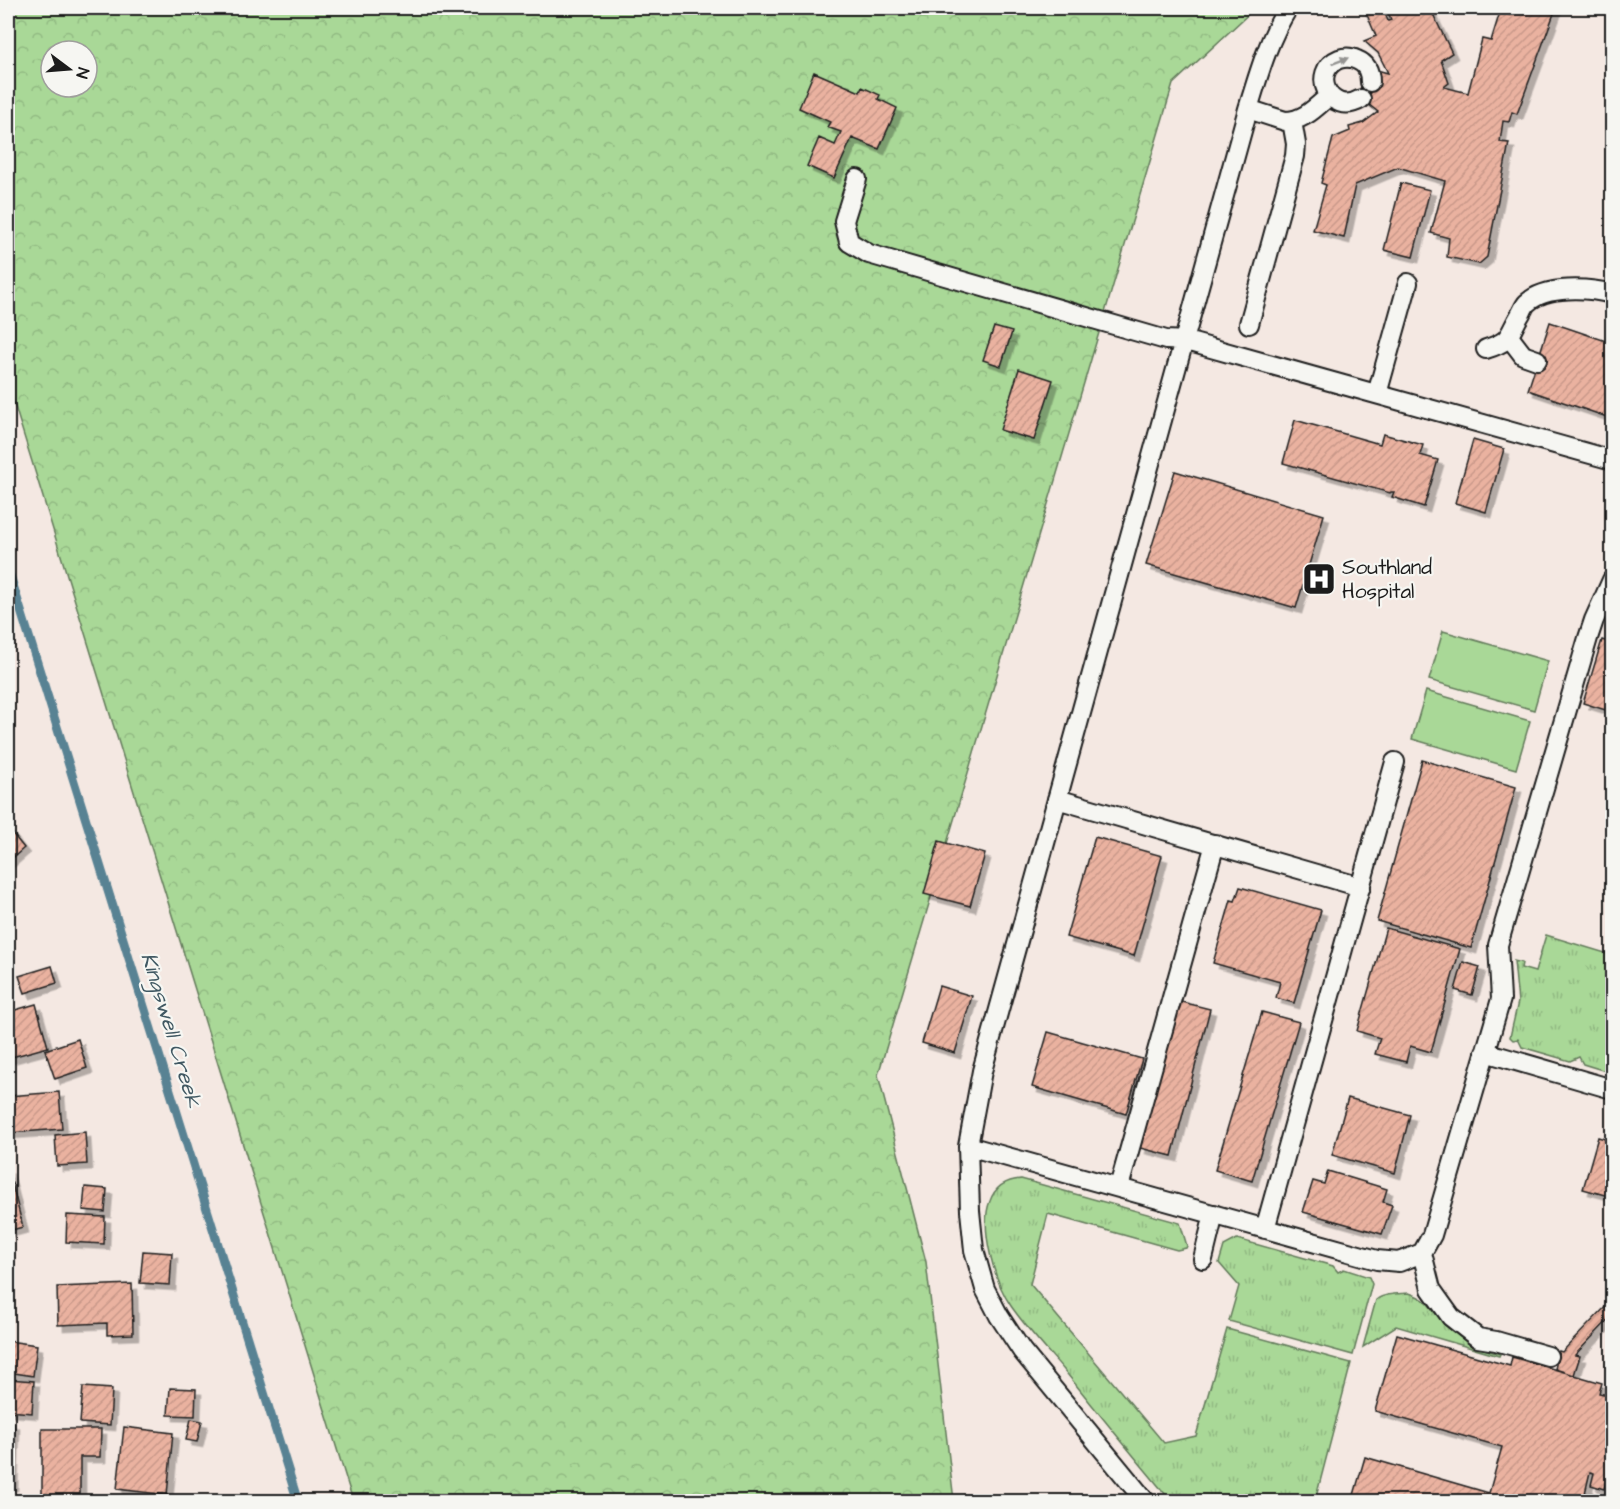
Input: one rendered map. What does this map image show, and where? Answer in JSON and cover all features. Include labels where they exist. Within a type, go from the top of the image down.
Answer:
[{"type":"lane","points":[[1146,1502],[1022,1351],[999,1316],[985,1289],[973,1240],[968,1146],[982,1071],[1186,341],[1248,110],[1264,54],[1275,29],[1288,8]]},
{"type":"lane","points":[[1361,99],[1348,104],[1329,96],[1324,76],[1331,64],[1337,60],[1351,58],[1358,60],[1368,69],[1370,82]]},
{"type":"lane","points":[[1248,110],[1292,121],[1306,115],[1329,96]]},
{"type":"lane","points":[[1248,324],[1295,156],[1296,144],[1292,121]]},
{"type":"lane","points":[[857,179],[844,220],[849,242],[869,254],[1166,340],[1186,341],[1612,460]]},
{"type":"lane","points":[[1377,394],[1408,283]]},
{"type":"lane","points":[[1486,349],[1500,345],[1510,338],[1527,303],[1552,290],[1602,291],[1612,294]]},
{"type":"lane","points":[[1510,338],[1523,355],[1537,360]]},
{"type":"lane","points":[[968,1146],[1382,1261],[1399,1262],[1422,1253],[1432,1235],[1501,999],[1498,945],[1591,629],[1612,580]]},
{"type":"lane","points":[[1265,1229],[1395,762]]},
{"type":"lane","points":[[1058,799],[1361,887]]},
{"type":"lane","points":[[1119,1187],[1215,844]]},
{"type":"lane","points":[[1485,1052],[1612,1089]]},
{"type":"lane","points":[[1203,1259],[1214,1214]]},
{"type":"lane","points":[[1422,1253],[1431,1289],[1451,1317],[1478,1338],[1548,1356]]},
{"type":"green space","points":[[8,8],[1255,8],[1173,84],[878,1075],[926,1262],[954,1501],[353,1501],[8,384]]},
{"type":"green space","points":[[1443,631],[1548,661],[1534,710],[1429,680]]},
{"type":"green space","points":[[1426,691],[1530,721],[1516,769],[1412,739]]},
{"type":"green space","points":[[1546,935],[1612,955],[1612,1073],[1583,1064],[1579,1057],[1570,1061],[1522,1047],[1518,1039],[1513,1040],[1510,1037],[1518,1002],[1514,961],[1522,963],[1521,968],[1535,972]]},
{"type":"green space","points":[[1021,1179],[1180,1223],[1187,1246],[1177,1250],[1048,1214],[1030,1284],[1164,1443],[1196,1436],[1227,1329],[1351,1363],[1315,1501],[1171,1501],[1023,1323],[999,1284],[990,1255],[986,1226],[987,1212],[992,1196],[998,1188]]},
{"type":"green space","points":[[1237,1239],[1333,1266],[1338,1272],[1344,1269],[1369,1277],[1372,1284],[1353,1355],[1229,1321],[1239,1286],[1219,1263],[1224,1246]]},
{"type":"green space","points":[[1409,1293],[1428,1303],[1446,1326],[1460,1337],[1483,1349],[1500,1354],[1499,1356],[1396,1326],[1363,1347],[1376,1300],[1388,1295]]},
{"type":"building","points":[[1364,8],[1383,8],[1388,21],[1391,20],[1387,8],[1430,8],[1452,53],[1441,60],[1449,83],[1444,87],[1468,93],[1482,39],[1491,41],[1500,12],[1510,15],[1514,8],[1556,8],[1517,114],[1512,112],[1509,122],[1503,121],[1500,142],[1509,143],[1487,257],[1479,264],[1447,257],[1449,238],[1431,233],[1445,181],[1398,167],[1355,185],[1344,238],[1313,230],[1326,185],[1321,183],[1333,138],[1350,131],[1349,127],[1363,123],[1378,112],[1358,96],[1363,80],[1377,70],[1388,73],[1378,53],[1364,41],[1376,36]]},
{"type":"building","points":[[814,72],[860,92],[862,87],[880,95],[878,99],[897,108],[879,149],[852,138],[834,178],[807,166],[819,138],[835,145],[841,132],[827,127],[830,122],[799,108]]},
{"type":"building","points":[[1401,183],[1430,190],[1413,257],[1384,250]]},
{"type":"building","points":[[1550,322],[1612,343],[1612,401],[1607,417],[1528,390]]},
{"type":"building","points":[[994,327],[1012,332],[1001,366],[983,360]]},
{"type":"building","points":[[1019,369],[1053,380],[1034,440],[1000,430]]},
{"type":"building","points":[[1295,420],[1380,444],[1383,434],[1423,445],[1420,455],[1438,460],[1424,507],[1392,497],[1394,492],[1390,493],[1283,463]]},
{"type":"building","points":[[1473,440],[1504,449],[1486,512],[1455,503]]},
{"type":"building","points":[[1175,471],[1324,515],[1296,608],[1146,565]]},
{"type":"building","points":[[1602,640],[1612,643],[1612,712],[1583,703]]},
{"type":"building","points":[[1422,760],[1516,787],[1471,948],[1377,921]]},
{"type":"building","points":[[8,828],[24,848],[8,862]]},
{"type":"building","points":[[1095,837],[1162,856],[1134,956],[1066,937]]},
{"type":"building","points":[[939,841],[985,854],[970,906],[924,894]]},
{"type":"building","points":[[1240,887],[1321,910],[1294,1003],[1276,998],[1280,982],[1213,963],[1231,900],[1235,901]]},
{"type":"building","points":[[1386,928],[1460,949],[1431,1052],[1410,1046],[1406,1062],[1375,1054],[1380,1038],[1357,1031]]},
{"type":"building","points":[[1463,962],[1480,967],[1472,995],[1455,990]]},
{"type":"building","points":[[52,966],[57,983],[25,993],[19,976]]},
{"type":"building","points":[[939,986],[972,996],[955,1053],[922,1043]]},
{"type":"building","points":[[1178,1001],[1210,1009],[1172,1156],[1140,1148]]},
{"type":"building","points":[[36,1004],[48,1047],[8,1058],[8,1012]]},
{"type":"building","points":[[1262,1012],[1299,1022],[1252,1181],[1215,1170]]},
{"type":"building","points":[[1048,1032],[1142,1059],[1126,1114],[1032,1087]]},
{"type":"building","points":[[78,1039],[87,1068],[55,1079],[45,1050]]},
{"type":"building","points":[[59,1092],[62,1129],[8,1133],[8,1096]]},
{"type":"building","points":[[1348,1098],[1410,1115],[1395,1173],[1332,1155]]},
{"type":"building","points":[[85,1132],[87,1164],[57,1166],[55,1135]]},
{"type":"building","points":[[1598,1137],[1612,1141],[1612,1197],[1583,1189]]},
{"type":"building","points":[[8,1168],[23,1227],[8,1231]]},
{"type":"building","points":[[1328,1171],[1387,1189],[1383,1202],[1392,1205],[1382,1234],[1303,1212],[1313,1181],[1324,1184]]},
{"type":"building","points":[[85,1187],[107,1189],[105,1212],[83,1210]]},
{"type":"building","points":[[67,1215],[105,1217],[104,1244],[66,1242]]},
{"type":"building","points":[[143,1251],[172,1253],[170,1285],[140,1283]]},
{"type":"building","points":[[132,1284],[133,1334],[107,1335],[107,1323],[58,1325],[57,1287]]},
{"type":"building","points":[[1612,1300],[1612,1316],[1575,1355],[1580,1356],[1574,1375],[1555,1369],[1559,1351],[1562,1352]]},
{"type":"building","points":[[1397,1334],[1510,1366],[1512,1357],[1602,1383],[1599,1393],[1612,1396],[1612,1478],[1607,1477],[1604,1489],[1591,1485],[1594,1473],[1590,1472],[1583,1502],[1352,1502],[1365,1457],[1489,1493],[1502,1447],[1375,1411]]},
{"type":"building","points":[[8,1341],[37,1345],[33,1376],[8,1372]]},
{"type":"building","points":[[9,1379],[34,1381],[32,1413],[8,1411]]},
{"type":"building","points":[[83,1387],[112,1389],[110,1425],[80,1423]]},
{"type":"building","points":[[170,1388],[196,1389],[195,1416],[168,1415]]},
{"type":"building","points":[[191,1419],[202,1421],[197,1442],[186,1440]]},
{"type":"building","points":[[8,1422],[14,1423],[12,1485],[8,1485]]},
{"type":"building","points":[[124,1427],[173,1433],[167,1495],[117,1489]]},
{"type":"building","points":[[42,1429],[101,1429],[100,1457],[80,1457],[80,1499],[42,1499]]},
{"type":"waterway","name":"Kingswell Creek","points":[[8,569],[298,1502]]},
{"type":"place","name":"Southland Hospital","points":[[1319,579]]}]
